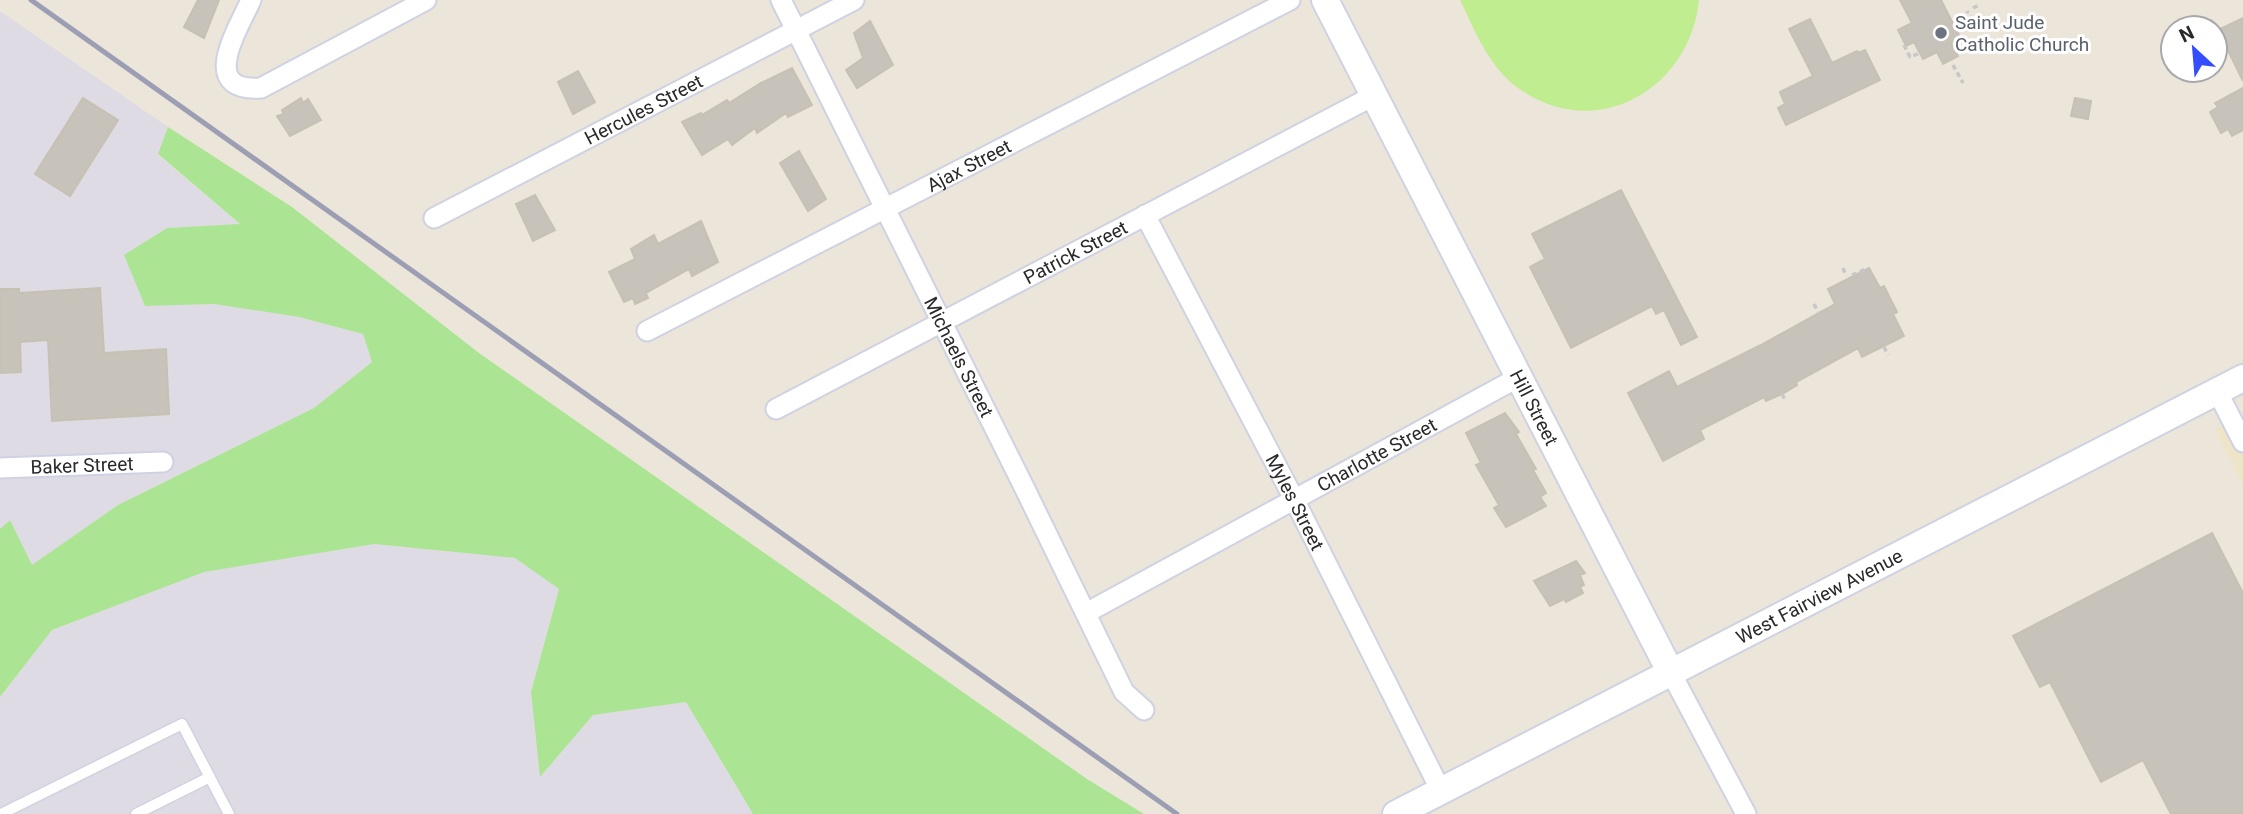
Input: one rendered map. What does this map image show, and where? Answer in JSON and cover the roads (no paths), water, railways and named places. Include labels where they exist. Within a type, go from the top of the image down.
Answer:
[{"type":"main road","name":"Hill Street","points":[[1325,0],[1671,673]]},
{"type":"main road","name":"West Fairview Avenue","points":[[1396,814],[2243,378]]},
{"type":"street","points":[[251,0],[225,59],[225,70],[232,81],[236,86],[247,89],[261,88],[426,0]]},
{"type":"street","name":"Michaels Street","points":[[781,0],[1124,692],[1144,710]]},
{"type":"street","name":"Hercules Street","points":[[434,218],[854,0]]},
{"type":"street","name":"Ajax Street","points":[[647,331],[1290,0]]},
{"type":"street","name":"Patrick Street","points":[[776,409],[1375,95]]},
{"type":"street","name":"Myles Street","points":[[1145,215],[1294,499],[1441,791]]},
{"type":"street","name":"Charlotte Street","points":[[1086,613],[1519,377]]},
{"type":"street","points":[[2217,391],[2243,442]]},
{"type":"street","name":"Baker Street","points":[[0,468],[163,462]]},
{"type":"street","name":"Hill Street","points":[[1671,673],[1746,814]]},
{"type":"lane","points":[[1,814],[182,724],[229,814]]},
{"type":"lane","points":[[136,814],[209,776]]},
{"type":"railway","points":[[31,0],[1177,814]]},
{"type":"place","name":"Saint Jude Catholic Church","points":[[1941,33]]}]
